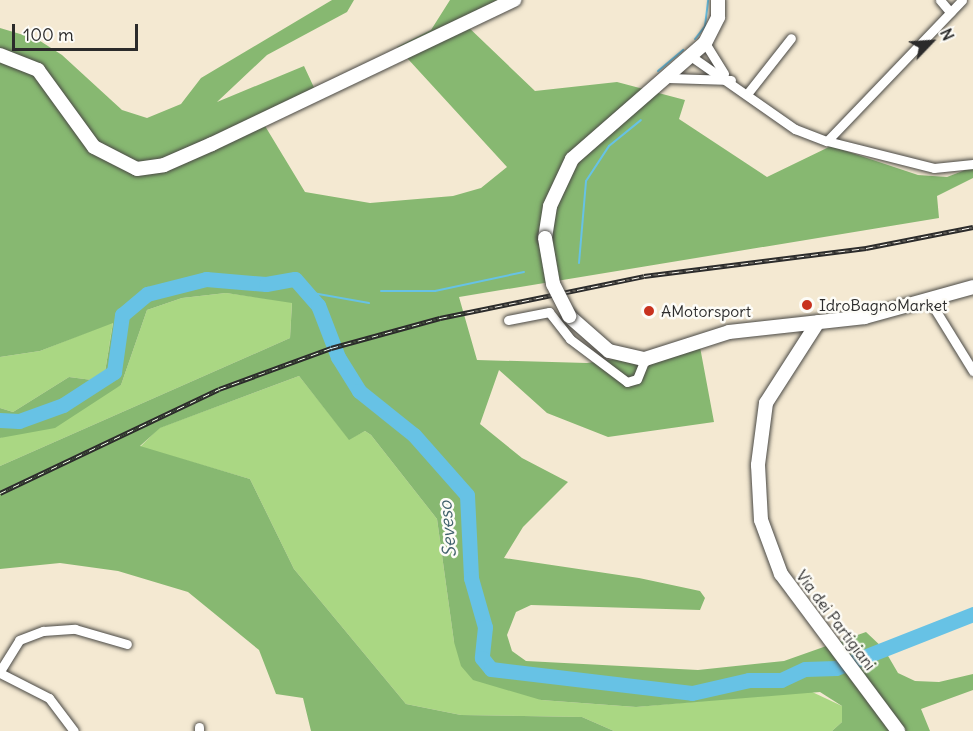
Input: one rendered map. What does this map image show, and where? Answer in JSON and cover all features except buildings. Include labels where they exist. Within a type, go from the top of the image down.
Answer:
[{"type":"main road","points":[[0,55],[38,70],[94,147],[137,169],[193,152],[514,0]]},
{"type":"main road","points":[[718,0],[718,17],[705,43],[668,78],[572,159],[550,206],[546,238],[553,284],[569,316],[609,351],[645,359],[729,332],[818,322],[931,303],[973,287]]},
{"type":"main road","name":"Via dei Partigiani","points":[[818,322],[766,403],[758,465],[760,512],[781,574],[898,731]]},
{"type":"street","points":[[940,0],[950,12]]},
{"type":"street","points":[[826,141],[962,0]]},
{"type":"street","points":[[747,94],[791,38]]},
{"type":"street","points":[[705,43],[728,78]]},
{"type":"street","points":[[692,57],[728,78],[795,129],[826,141],[934,168],[973,164]]},
{"type":"street","points":[[668,78],[728,78]]},
{"type":"street","points":[[931,303],[973,371]]},
{"type":"street","points":[[508,320],[549,312],[570,339],[627,382],[637,380],[645,359]]},
{"type":"street","points":[[74,731],[49,698],[0,672],[20,640],[44,631],[75,629],[127,644]]},
{"type":"green space","points":[[332,0],[354,0],[347,12],[267,55],[217,102],[304,66],[317,94],[262,121],[305,192],[370,203],[453,196],[481,188],[507,167],[397,47],[431,30],[450,0],[514,0],[464,23],[535,91],[617,82],[685,100],[679,119],[767,177],[831,146],[918,175],[947,177],[973,167],[973,178],[937,196],[939,218],[459,297],[477,360],[587,363],[700,347],[714,422],[608,437],[547,413],[499,370],[480,424],[522,458],[568,482],[523,527],[504,558],[639,578],[700,591],[705,598],[700,610],[531,605],[516,612],[507,635],[512,651],[526,661],[698,670],[784,661],[866,632],[884,649],[898,673],[915,681],[939,682],[973,674],[973,690],[921,709],[930,731],[832,731],[842,722],[842,706],[820,692],[636,707],[541,700],[473,680],[461,666],[454,642],[437,519],[371,435],[365,431],[349,440],[299,376],[160,428],[140,446],[250,479],[294,569],[406,704],[461,715],[582,717],[614,731],[311,731],[303,698],[276,694],[259,650],[188,592],[118,571],[60,563],[0,569],[0,466],[290,338],[292,303],[226,293],[182,298],[147,310],[121,385],[55,428],[0,438],[0,408],[13,412],[69,377],[92,380],[105,372],[113,323],[40,351],[0,357],[0,28],[37,39],[62,55],[122,110],[147,118],[181,104],[201,78]]},
{"type":"green space","points":[[226,293],[292,302],[290,338],[0,466],[0,438],[121,385],[147,310],[182,298]]},
{"type":"green space","points":[[113,322],[105,372],[92,380],[69,377],[13,412],[0,408],[0,357],[40,351]]},
{"type":"green space","points":[[299,376],[349,439],[365,431],[371,435],[437,519],[454,642],[541,700],[636,707],[810,691],[842,706],[842,722],[832,731],[614,731],[582,717],[461,715],[406,704],[294,569],[250,479],[140,447],[159,428]]},
{"type":"waterway","points":[[695,39],[705,26],[708,0]]},
{"type":"waterway","points":[[658,71],[683,50]]},
{"type":"waterway","points":[[579,263],[586,181],[609,146],[641,120]]},
{"type":"waterway","points":[[381,291],[435,291],[524,272]]},
{"type":"waterway","name":"Seveso","points":[[0,420],[19,421],[63,405],[114,372],[122,315],[147,294],[206,279],[266,284],[295,279],[318,305],[338,357],[359,391],[414,435],[467,495],[471,578],[485,627],[482,658],[491,669],[692,693],[749,680],[781,680],[805,669],[836,668],[973,614]]},
{"type":"waterway","points":[[307,292],[369,303]]},
{"type":"railway","points":[[0,493],[219,389],[331,348],[440,318],[644,276],[866,248],[973,227]]},
{"type":"place","name":"IdroBagnoMarket","points":[[807,305]]},
{"type":"place","name":"AMotorsport","points":[[649,311]]}]
